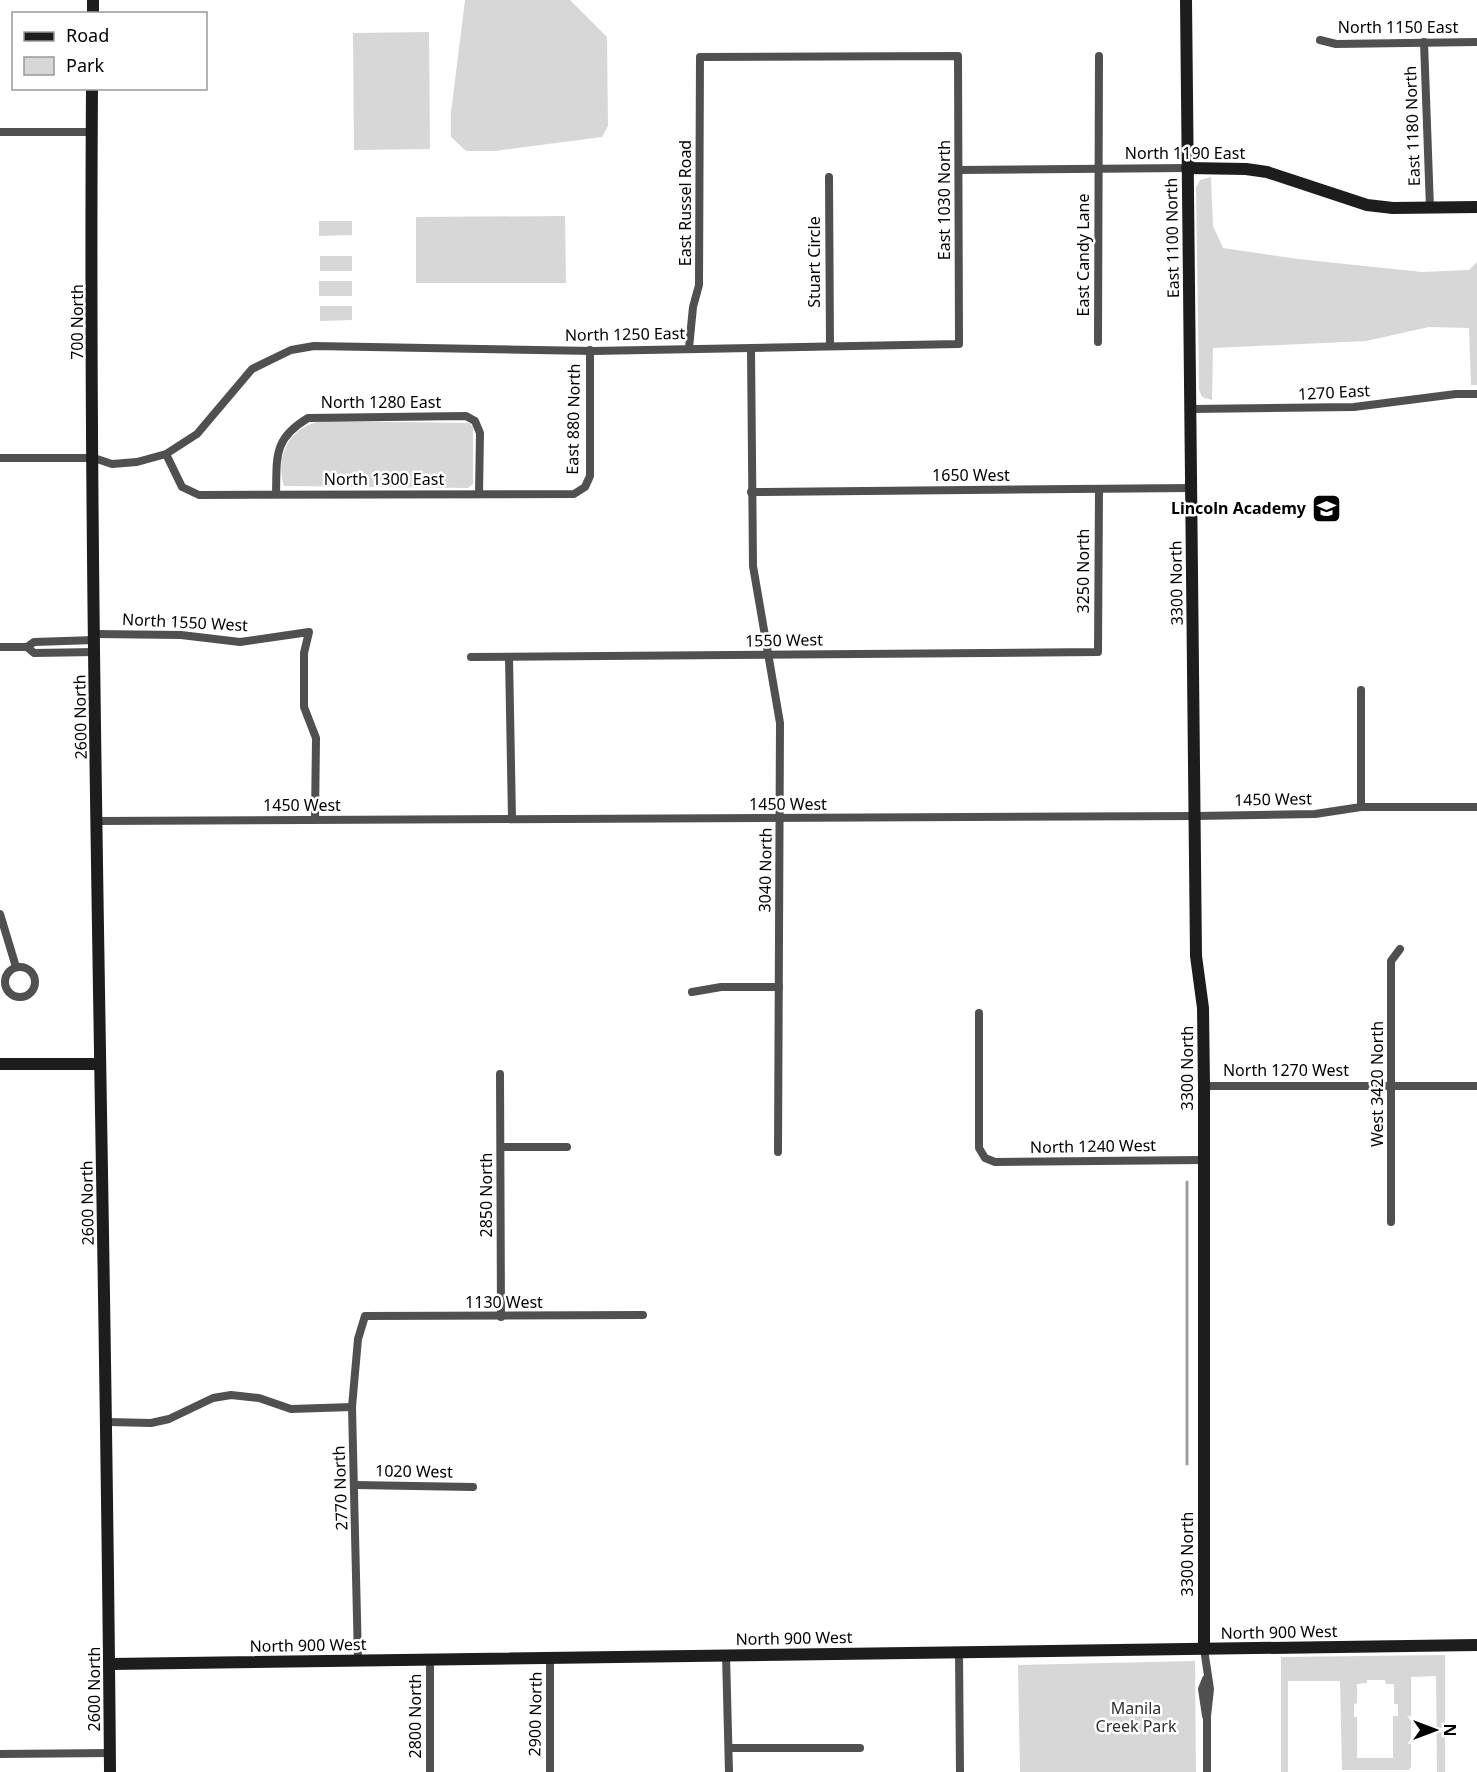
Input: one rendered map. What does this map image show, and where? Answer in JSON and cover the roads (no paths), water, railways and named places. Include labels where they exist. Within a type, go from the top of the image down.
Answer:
[{"type":"street","name":"East 1100 North","points":[[1186,0],[1191,475]]},
{"type":"street","name":"North 1150 East","points":[[1320,40],[1336,44],[1477,42]]},
{"type":"street","name":"East 1180 North","points":[[1425,42],[1430,208]]},
{"type":"street","name":"East Russel Road","points":[[689,348],[693,307],[699,285],[700,57],[958,56]]},
{"type":"street","name":"East 1030 North","points":[[958,56],[959,344]]},
{"type":"street","name":"East Candy Lane","points":[[1098,342],[1099,56]]},
{"type":"street","name":"700 North","points":[[92,90],[95,555]]},
{"type":"street","points":[[0,132],[92,132]]},
{"type":"street","name":"North 1190 East","points":[[958,170],[1246,169],[1267,172],[1367,206],[1477,207]]},
{"type":"street","name":"Stuart Circle","points":[[829,177],[830,346]]},
{"type":"street","name":"North 1250 East","points":[[166,454],[197,434],[252,369],[291,350],[314,346],[590,350],[959,344]]},
{"type":"street","name":"3040 North","points":[[751,349],[753,566],[780,723],[778,1152]]},
{"type":"street","name":"East 880 North","points":[[585,487],[590,476],[590,350]]},
{"type":"street","name":"1270 East","points":[[1191,409],[1354,407],[1428,397],[1477,394]]},
{"type":"street","name":"North 1280 East","points":[[276,494],[277,453],[289,429],[308,418],[466,416],[475,421],[480,433],[479,494]]},
{"type":"street","points":[[0,458],[94,458],[111,464],[137,462],[166,454]]},
{"type":"street","name":"North 1300 East","points":[[166,454],[182,488],[198,495],[574,494],[585,487]]},
{"type":"street","name":"3300 North","points":[[1191,475],[1196,956],[1203,1008],[1204,1086],[1204,1649]]},
{"type":"street","name":"1650 West","points":[[751,492],[1191,488]]},
{"type":"street","name":"3250 North","points":[[1098,652],[1099,490]]},
{"type":"street","name":"2600 North","points":[[95,555],[100,1064],[108,1422],[110,1772]]},
{"type":"street","name":"North 1550 West","points":[[0,647],[27,647],[34,653],[95,642],[182,635],[240,642],[309,632],[304,653],[304,707],[316,738],[315,819]]},
{"type":"street","name":"1550 West","points":[[471,657],[1098,652]]},
{"type":"street","points":[[509,657],[512,819]]},
{"type":"street","points":[[1361,690],[1361,807]]},
{"type":"street","name":"1450 West","points":[[98,821],[1196,816],[1315,814],[1361,807],[1477,807]]},
{"type":"street","points":[[0,914],[16,967]]},
{"type":"street","name":"West 3420 North","points":[[1391,1222],[1391,961],[1400,949]]},
{"type":"street","points":[[692,992],[721,987],[779,987]]},
{"type":"street","name":"North 1240 West","points":[[979,1013],[980,1148],[985,1158],[994,1162],[1203,1160]]},
{"type":"street","points":[[0,1064],[100,1064]]},
{"type":"street","name":"2850 North","points":[[500,1074],[501,1317]]},
{"type":"street","name":"North 1270 West","points":[[1204,1086],[1477,1086]]},
{"type":"street","points":[[501,1147],[567,1147]]},
{"type":"street","name":"1130 West","points":[[365,1316],[643,1315]]},
{"type":"street","name":"2770 North","points":[[358,1660],[352,1407],[358,1339],[365,1316]]},
{"type":"street","points":[[108,1422],[151,1423],[169,1419],[213,1398],[231,1395],[259,1398],[291,1409],[352,1407]]},
{"type":"street","name":"1020 West","points":[[355,1485],[472,1487]]},
{"type":"street","name":"North 900 West","points":[[110,1664],[1477,1645]]},
{"type":"street","points":[[1204,1649],[1206,1678],[1210,1689],[1206,1716],[1207,1772]]},
{"type":"street","points":[[959,1652],[960,1772]]},
{"type":"street","points":[[726,1655],[729,1772]]},
{"type":"street","name":"2900 North","points":[[550,1657],[550,1772]]},
{"type":"street","name":"2800 North","points":[[430,1659],[430,1772]]},
{"type":"street","points":[[729,1748],[860,1748]]},
{"type":"street","points":[[0,1754],[110,1753]]},
{"type":"waterway","points":[[1187,1182],[1187,1464]]},
{"type":"place","name":"Lincoln Academy","points":[[1327,508]]},
{"type":"park label","name":"Manila Creek Park","points":[[1136,1717]]}]
